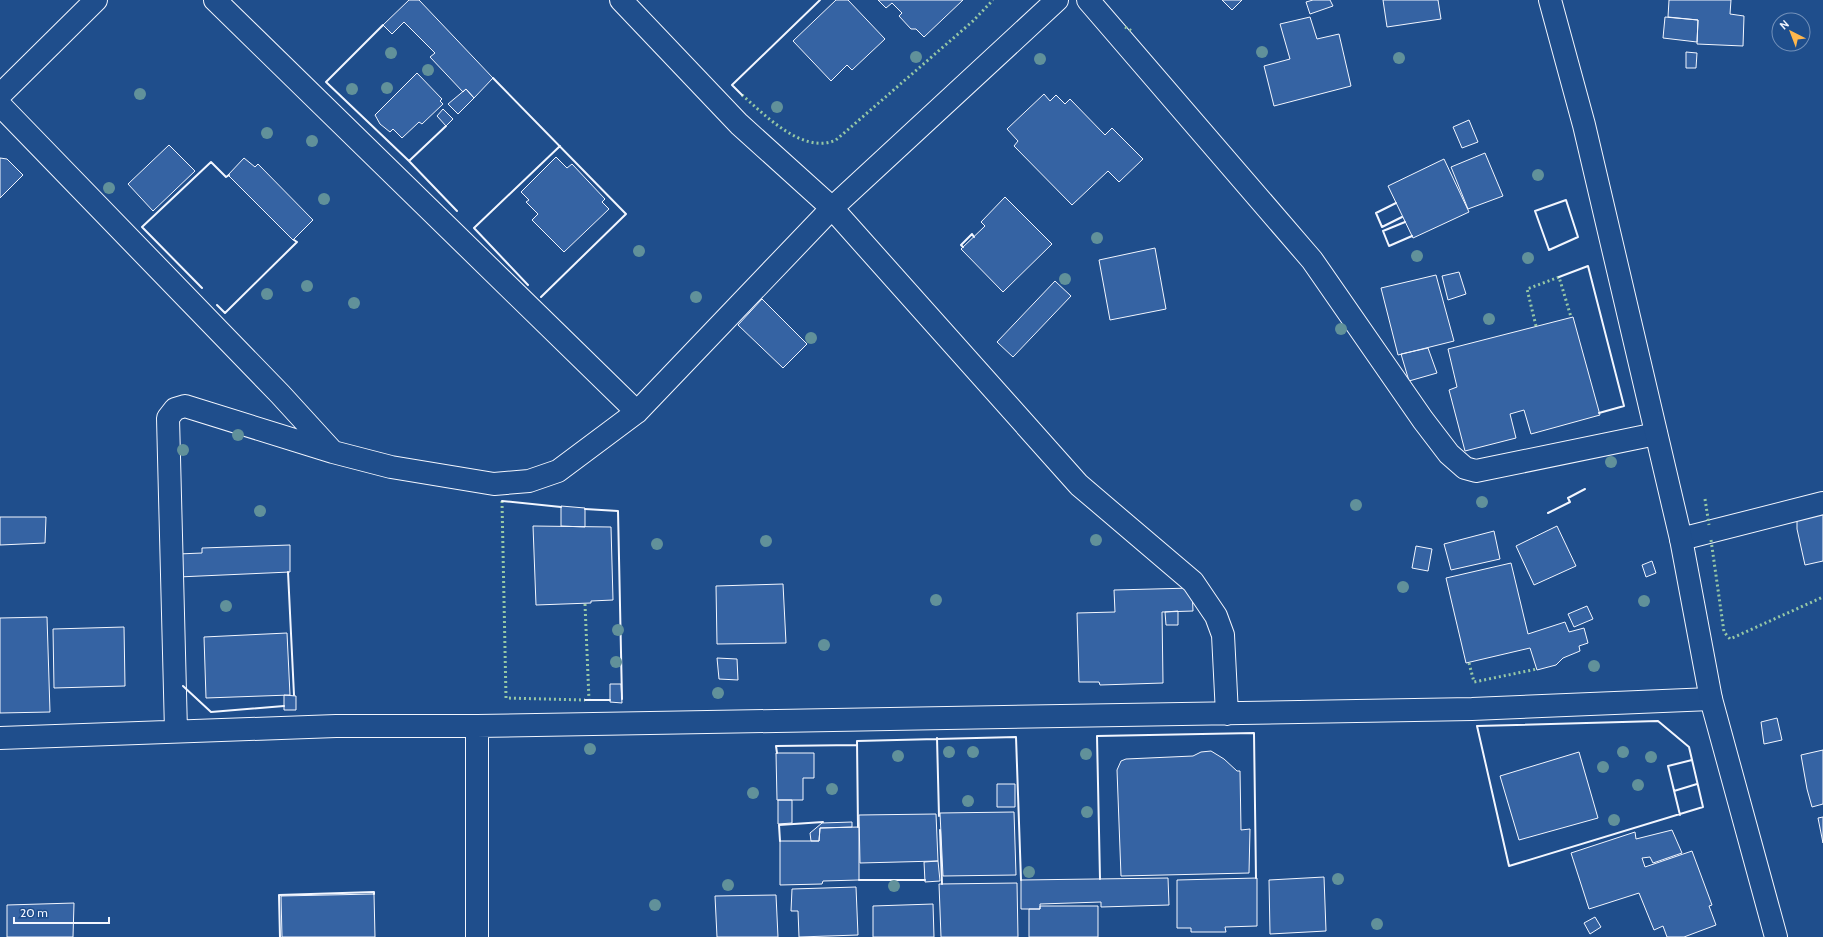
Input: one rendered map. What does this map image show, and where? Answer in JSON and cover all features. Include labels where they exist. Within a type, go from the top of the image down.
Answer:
[{"type":"street","points":[[0,95],[96,0]]},
{"type":"street","points":[[215,0],[637,412]]},
{"type":"street","points":[[621,0],[739,124],[832,208],[1079,485],[1193,582],[1216,616],[1223,635],[1227,714]]},
{"type":"street","points":[[176,731],[168,418],[175,409],[185,406],[333,452],[391,467],[494,484],[529,481],[558,470],[637,412],[832,208],[1057,0]]},
{"type":"street","points":[[1088,0],[1312,260],[1423,420],[1450,454],[1465,468],[1476,471],[1656,434]]},
{"type":"street","points":[[1550,0],[1584,125],[1681,539],[1711,698],[1776,937]]},
{"type":"street","points":[[0,105],[280,394],[333,452]]},
{"type":"street","points":[[1681,539],[1823,503]]},
{"type":"street","points":[[0,738],[336,726],[478,726],[1472,709],[1711,698]]},
{"type":"street","points":[[477,937],[478,726]]},
{"type":"building","points":[[409,0],[419,0],[493,78],[474,98],[466,89],[463,92],[430,57],[435,53],[404,22],[392,34],[383,25]]},
{"type":"building","points":[[836,0],[848,0],[885,39],[852,70],[847,65],[831,81],[793,41]]},
{"type":"building","points":[[878,0],[963,0],[924,37],[916,29],[911,29],[899,16],[902,13],[892,3],[886,8]]},
{"type":"building","points":[[1222,0],[1242,0],[1232,10]]},
{"type":"building","points":[[1313,0],[1330,0],[1333,6],[1310,14],[1306,2]]},
{"type":"building","points":[[1383,0],[1438,0],[1441,19],[1387,27]]},
{"type":"building","points":[[1669,0],[1731,0],[1730,14],[1744,16],[1743,46],[1697,44],[1698,20],[1668,17]]},
{"type":"building","points":[[1310,17],[1317,39],[1339,34],[1351,86],[1274,106],[1264,66],[1290,59],[1280,24]]},
{"type":"building","points":[[1665,17],[1698,20],[1697,42],[1663,38]]},
{"type":"building","points":[[1686,52],[1697,53],[1696,68],[1686,68]]},
{"type":"building","points":[[417,73],[442,99],[440,101],[443,104],[422,124],[419,122],[402,138],[393,129],[390,132],[380,124],[375,115]]},
{"type":"building","points":[[466,89],[474,98],[458,114],[448,104]]},
{"type":"building","points":[[1044,94],[1050,101],[1056,95],[1065,104],[1070,99],[1105,135],[1112,128],[1143,159],[1119,182],[1108,171],[1072,205],[1014,146],[1018,141],[1007,129]]},
{"type":"building","points":[[443,109],[453,119],[446,126],[437,116]]},
{"type":"building","points":[[1469,120],[1478,142],[1462,148],[1453,127]]},
{"type":"building","points":[[169,145],[195,171],[153,211],[128,184]]},
{"type":"building","points":[[1485,153],[1503,196],[1468,209],[1451,167]]},
{"type":"building","points":[[556,157],[567,168],[572,164],[605,199],[602,202],[609,209],[564,252],[532,220],[538,214],[526,202],[529,200],[521,192]]},
{"type":"building","points":[[0,158],[7,159],[23,175],[0,198]]},
{"type":"building","points":[[244,158],[255,167],[258,164],[313,220],[293,240],[228,175]]},
{"type":"building","points":[[1444,159],[1469,212],[1413,238],[1388,186]]},
{"type":"building","points":[[1005,197],[1052,244],[1003,292],[961,249],[985,226],[981,222]]},
{"type":"building","points":[[1155,248],[1166,309],[1110,320],[1099,260]]},
{"type":"building","points":[[1459,272],[1466,294],[1448,300],[1442,276]]},
{"type":"building","points":[[1436,275],[1454,341],[1398,355],[1381,288]]},
{"type":"building","points":[[1055,281],[1071,296],[1013,357],[997,342]]},
{"type":"building","points":[[762,299],[807,344],[783,368],[738,325]]},
{"type":"building","points":[[1573,317],[1600,415],[1531,434],[1524,410],[1510,414],[1516,438],[1465,451],[1449,390],[1457,387],[1448,349]]},
{"type":"building","points":[[1428,348],[1437,373],[1409,381],[1401,354]]},
{"type":"building","points":[[561,506],[585,508],[585,527],[561,526]]},
{"type":"building","points":[[1823,510],[1823,561],[1805,565],[1797,529],[1797,517]]},
{"type":"building","points":[[0,517],[46,517],[45,543],[0,545]]},
{"type":"building","points":[[533,526],[611,527],[613,600],[591,601],[591,603],[536,605]]},
{"type":"building","points":[[1557,526],[1576,566],[1534,585],[1516,546]]},
{"type":"building","points":[[1494,531],[1500,559],[1451,570],[1444,544]]},
{"type":"building","points":[[290,545],[290,572],[178,577],[178,554],[202,553],[202,548]]},
{"type":"building","points":[[1416,546],[1432,549],[1428,571],[1412,568]]},
{"type":"building","points":[[1652,561],[1656,573],[1646,577],[1642,565]]},
{"type":"building","points":[[1511,563],[1528,634],[1565,622],[1569,632],[1584,628],[1588,643],[1579,646],[1580,651],[1563,658],[1556,665],[1537,670],[1530,648],[1466,663],[1446,578]]},
{"type":"building","points":[[783,584],[786,643],[717,644],[716,586]]},
{"type":"building","points":[[1192,588],[1193,611],[1162,612],[1163,683],[1100,685],[1099,682],[1079,682],[1077,613],[1115,612],[1114,590]]},
{"type":"building","points":[[1587,606],[1593,619],[1574,627],[1568,614]]},
{"type":"building","points":[[1178,611],[1178,625],[1166,625],[1165,612]]},
{"type":"building","points":[[47,617],[50,712],[0,713],[0,618]]},
{"type":"building","points":[[124,627],[125,686],[54,688],[53,629]]},
{"type":"building","points":[[287,633],[290,695],[206,698],[204,637]]},
{"type":"building","points":[[717,658],[737,659],[738,680],[719,679]]},
{"type":"building","points":[[610,684],[621,684],[622,703],[610,702]]},
{"type":"building","points":[[284,695],[296,696],[296,710],[284,710]]},
{"type":"building","points":[[1777,718],[1782,740],[1764,744],[1761,722]]},
{"type":"building","points":[[1823,750],[1823,804],[1812,807],[1801,755]]},
{"type":"building","points":[[1211,751],[1224,759],[1237,771],[1240,771],[1241,830],[1250,829],[1249,873],[1121,876],[1117,770],[1121,761],[1126,759],[1193,756],[1201,752]]},
{"type":"building","points":[[1579,752],[1598,818],[1519,840],[1500,776]]},
{"type":"building","points":[[776,753],[814,753],[814,778],[803,778],[803,800],[777,800]]},
{"type":"building","points":[[997,784],[1015,784],[1015,807],[997,807]]},
{"type":"building","points":[[778,800],[792,800],[792,823],[778,824]]},
{"type":"building","points":[[1014,812],[1016,875],[943,876],[940,813]]},
{"type":"building","points":[[936,814],[938,861],[860,863],[859,815]]},
{"type":"building","points":[[1823,817],[1823,843],[1818,818]]},
{"type":"building","points":[[852,822],[852,827],[820,828],[819,841],[811,841],[810,833],[822,823]]},
{"type":"building","points":[[859,827],[859,880],[823,881],[822,884],[780,885],[780,841],[819,841],[820,828]]},
{"type":"building","points":[[1672,830],[1682,853],[1653,863],[1650,857],[1642,858],[1645,867],[1692,851],[1712,905],[1709,906],[1716,925],[1684,937],[1667,937],[1663,926],[1654,930],[1639,893],[1589,909],[1571,853],[1635,832],[1636,839]]},
{"type":"building","points":[[938,861],[940,881],[925,882],[924,862]]},
{"type":"building","points":[[1324,877],[1326,931],[1270,934],[1269,880]]},
{"type":"building","points":[[1168,878],[1169,905],[1101,907],[1101,902],[1040,904],[1040,909],[1021,909],[1021,880]]},
{"type":"building","points":[[1257,878],[1257,926],[1225,927],[1226,932],[1191,932],[1191,928],[1177,928],[1177,880]]},
{"type":"building","points":[[1017,883],[1018,937],[941,937],[939,884]]},
{"type":"building","points":[[856,887],[858,935],[799,937],[798,911],[791,911],[792,889]]},
{"type":"building","points":[[374,894],[375,937],[282,937],[281,896]]},
{"type":"building","points":[[776,895],[778,937],[717,937],[715,896]]},
{"type":"building","points":[[74,903],[73,937],[7,937],[7,905]]},
{"type":"building","points":[[933,904],[934,937],[873,937],[873,906]]},
{"type":"building","points":[[1040,906],[1098,906],[1098,937],[1029,937],[1029,909],[1040,909]]},
{"type":"building","points":[[1595,917],[1601,927],[1590,934],[1584,923]]},
{"type":"hedge","points":[[742,95],[773,122],[798,138],[811,142],[823,143],[836,140],[973,21],[993,0]]},
{"type":"hedge","points":[[1125,27],[1132,31]]},
{"type":"hedge","points":[[1536,326],[1527,289],[1559,277],[1571,317]]},
{"type":"hedge","points":[[1705,499],[1709,525]]},
{"type":"hedge","points":[[502,501],[506,698],[585,700]]},
{"type":"hedge","points":[[1711,540],[1724,632],[1730,639],[1823,597]]},
{"type":"hedge","points":[[585,604],[589,700]]},
{"type":"hedge","points":[[1469,663],[1474,682],[1537,669]]},
{"type":"wall","points":[[742,95],[732,85],[820,0]]},
{"type":"wall","points":[[383,25],[326,82],[409,161],[457,211]]},
{"type":"wall","points":[[493,78],[626,214],[541,297]]},
{"type":"wall","points":[[409,161],[446,126]]},
{"type":"wall","points":[[528,285],[474,228],[560,146]]},
{"type":"wall","points":[[202,288],[142,227],[211,162],[226,177],[229,175]]},
{"type":"wall","points":[[1566,200],[1578,237],[1549,250],[1535,211],[1566,200]]},
{"type":"wall","points":[[1396,203],[1376,213],[1382,227],[1402,217]]},
{"type":"wall","points":[[1405,222],[1383,231],[1389,246],[1412,236]]},
{"type":"wall","points":[[963,247],[961,245],[972,234],[974,237]]},
{"type":"wall","points":[[217,305],[225,313],[297,242],[294,240]]},
{"type":"wall","points":[[1559,277],[1588,266],[1624,406],[1599,413]]},
{"type":"wall","points":[[1548,513],[1570,502],[1568,498],[1585,489]]},
{"type":"wall","points":[[502,501],[561,507]]},
{"type":"wall","points":[[585,509],[618,511],[622,699]]},
{"type":"wall","points":[[288,572],[294,695]]},
{"type":"wall","points":[[183,686],[211,712],[284,706]]},
{"type":"wall","points":[[585,700],[610,700]]},
{"type":"wall","points":[[1658,721],[1689,747],[1703,807],[1509,866],[1477,726],[1658,721]]},
{"type":"wall","points":[[1100,879],[1097,736],[1254,733],[1256,878]]},
{"type":"wall","points":[[858,827],[857,741],[1016,737],[1021,880]]},
{"type":"wall","points":[[937,738],[939,816]]},
{"type":"wall","points":[[777,753],[776,746],[857,745]]},
{"type":"wall","points":[[1680,815],[1668,766],[1692,760]]},
{"type":"wall","points":[[1674,791],[1697,784]]},
{"type":"wall","points":[[780,841],[779,825],[823,822]]},
{"type":"wall","points":[[940,830],[942,884]]},
{"type":"wall","points":[[859,880],[925,880]]},
{"type":"wall","points":[[280,937],[279,895],[374,892],[374,894]]}]
